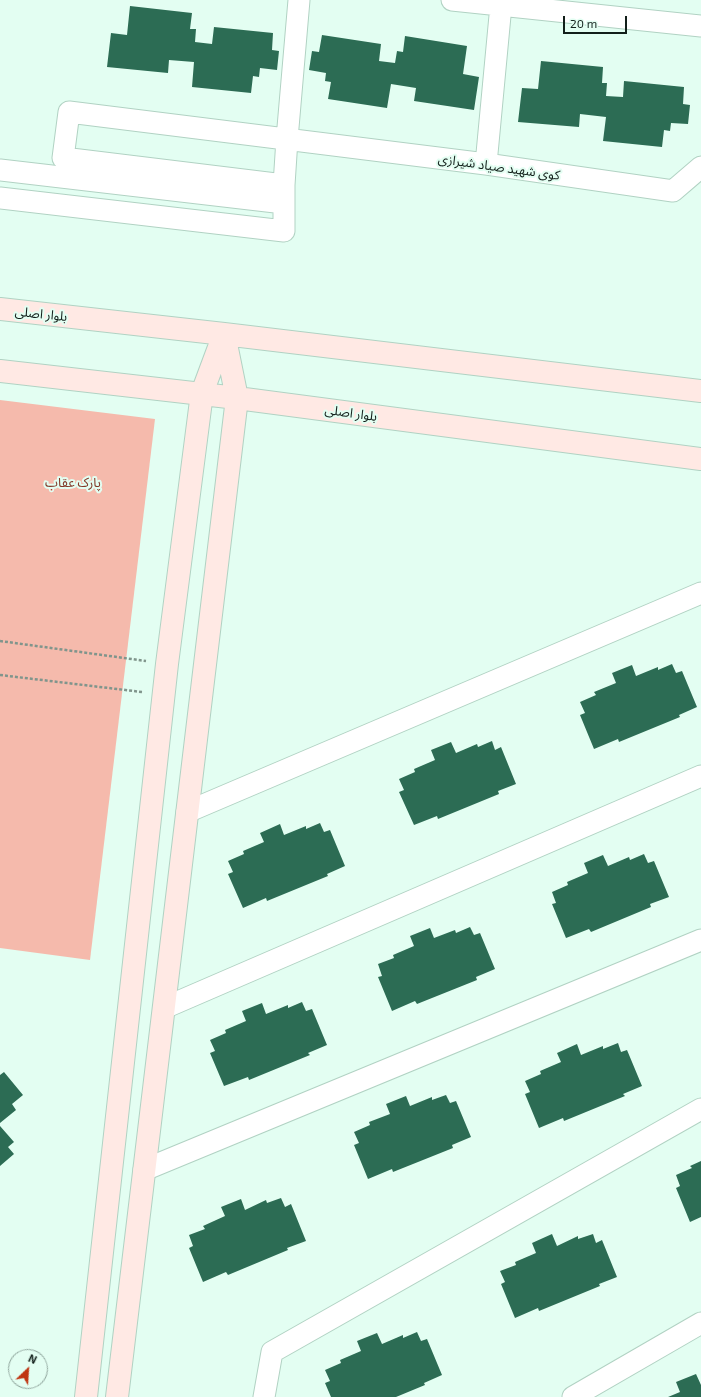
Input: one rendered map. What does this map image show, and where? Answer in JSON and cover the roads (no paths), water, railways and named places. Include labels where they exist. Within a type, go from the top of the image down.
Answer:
[{"type":"street","points":[[0,198],[284,231],[284,194],[287,139],[299,0]]},
{"type":"street","points":[[452,0],[701,26]]},
{"type":"street","points":[[486,164],[501,5]]},
{"type":"street","name":"کوی شهید صیاد شیرازی","points":[[284,194],[63,158],[69,112],[486,164],[673,191],[701,166]]},
{"type":"street","points":[[0,170],[47,176],[284,194]]},
{"type":"street","points":[[44,203],[47,176]]},
{"type":"street","name":"بلوار اصلی","points":[[0,309],[701,391]]},
{"type":"street","points":[[86,1397],[164,695],[202,393],[224,334]]},
{"type":"street","points":[[117,1397],[237,398],[224,334]]},
{"type":"street","name":"بلوار اصلی","points":[[0,371],[202,393],[701,459]]},
{"type":"street","points":[[187,812],[701,593]]},
{"type":"street","points":[[164,1008],[701,776]]},
{"type":"street","points":[[144,1170],[701,940]]},
{"type":"street","points":[[264,1397],[272,1352],[701,1109]]},
{"type":"street","points":[[573,1397],[701,1323]]},
{"type":"park label","name":"پارک عقاب","points":[[73,483]]}]
